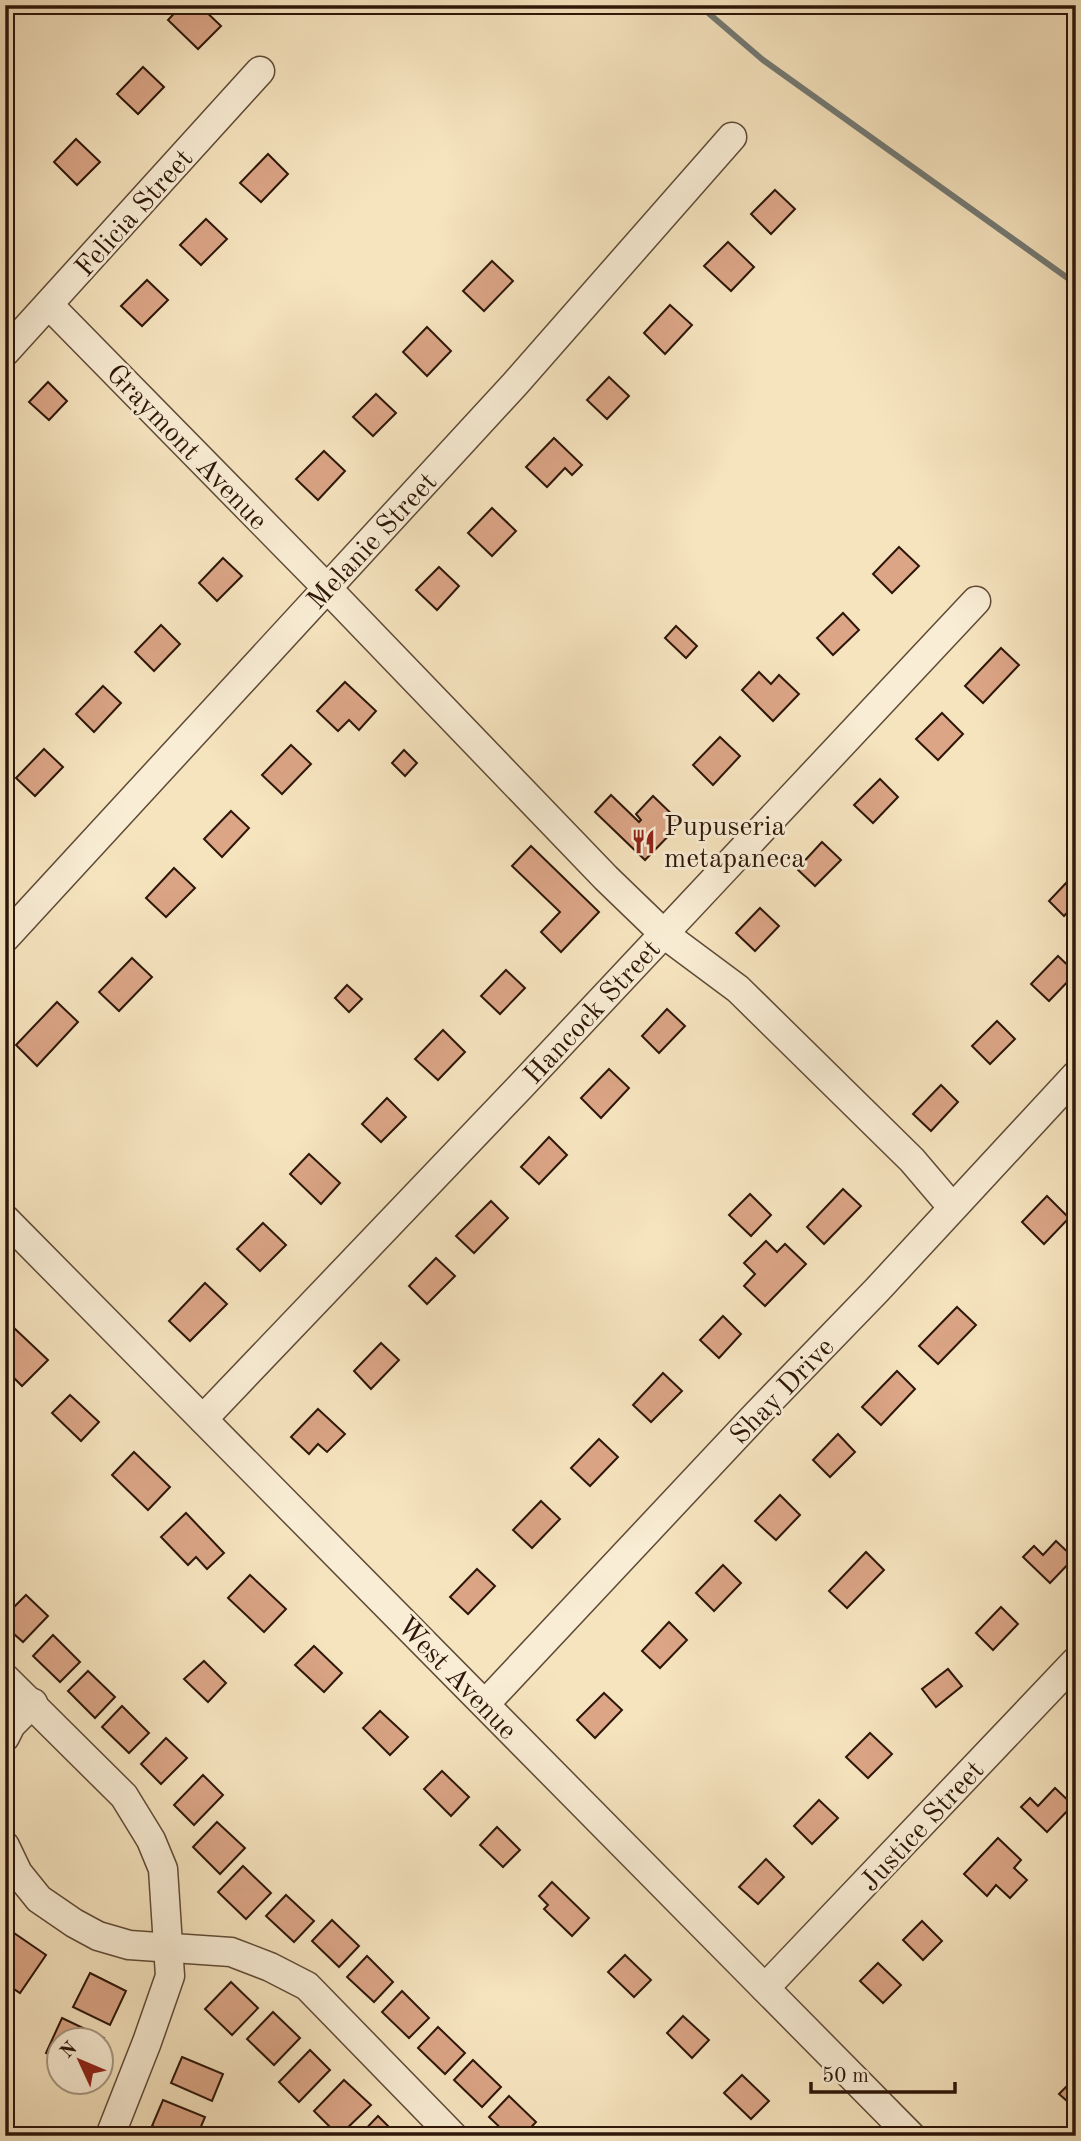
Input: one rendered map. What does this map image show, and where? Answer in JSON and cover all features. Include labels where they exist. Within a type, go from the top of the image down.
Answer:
[{"type":"street","name":"Felicia Street","points":[[5,352],[260,71]]},
{"type":"street","name":"Melanie Street","points":[[5,937],[90,848],[326,587],[524,374],[732,137]]},
{"type":"street","name":"Graymont Avenue","points":[[49,305],[606,878],[664,934],[738,989],[912,1160],[952,1207]]},
{"type":"street","name":"Hancock Street","points":[[203,1419],[976,601]]},
{"type":"street","name":"Shay Drive","points":[[485,1704],[877,1290],[1076,1075]]},
{"type":"street","name":"West Avenue","points":[[5,1219],[911,2136]]},
{"type":"street","name":"Justice Street","points":[[765,1988],[1076,1661]]},
{"type":"street","points":[[5,1678],[124,1796],[151,1840],[163,1869],[170,1976],[110,2136]]},
{"type":"street","points":[[8,1742],[11,1725],[33,1703]]},
{"type":"street","points":[[7,1836],[18,1873],[39,1899],[98,1936],[129,1945],[231,1952],[270,1967],[307,1986],[453,2136]]},
{"type":"path","points":[[7,1836],[5,1812],[8,1742]]},
{"type":"building","points":[[182,5],[199,5],[221,26],[198,49],[168,20]]},
{"type":"building","points":[[143,67],[164,87],[138,114],[117,94]]},
{"type":"building","points":[[76,139],[100,162],[77,185],[54,162]]},
{"type":"building","points":[[268,154],[288,174],[261,202],[240,183]]},
{"type":"building","points":[[775,190],[795,209],[771,234],[751,214]]},
{"type":"building","points":[[206,219],[227,239],[201,265],[180,245]]},
{"type":"building","points":[[728,242],[754,267],[731,291],[704,266]]},
{"type":"building","points":[[492,261],[513,281],[484,311],[463,291]]},
{"type":"building","points":[[147,280],[168,300],[142,326],[121,306]]},
{"type":"building","points":[[670,305],[692,325],[665,354],[644,333]]},
{"type":"building","points":[[427,327],[451,351],[427,376],[403,352]]},
{"type":"building","points":[[609,377],[629,396],[607,419],[587,400]]},
{"type":"building","points":[[48,382],[67,401],[49,420],[29,402]]},
{"type":"building","points":[[376,394],[396,413],[373,436],[353,417]]},
{"type":"building","points":[[554,438],[582,465],[572,475],[565,468],[547,487],[526,467]]},
{"type":"building","points":[[324,451],[345,471],[318,500],[296,479]]},
{"type":"building","points":[[492,508],[516,531],[492,556],[468,533]]},
{"type":"building","points":[[899,547],[919,566],[892,593],[873,574]]},
{"type":"building","points":[[223,558],[242,576],[217,601],[199,583]]},
{"type":"building","points":[[439,567],[459,586],[437,610],[416,590]]},
{"type":"building","points":[[843,613],[859,630],[833,655],[817,638]]},
{"type":"building","points":[[161,625],[180,644],[154,671],[135,652]]},
{"type":"building","points":[[676,626],[697,646],[686,658],[665,638]]},
{"type":"building","points":[[1001,648],[1019,665],[983,703],[965,686]]},
{"type":"building","points":[[759,672],[771,684],[779,675],[799,694],[773,721],[742,690]]},
{"type":"building","points":[[345,682],[376,711],[359,730],[349,720],[338,731],[317,711]]},
{"type":"building","points":[[103,686],[121,703],[94,732],[76,714]]},
{"type":"building","points":[[942,713],[963,734],[938,760],[916,739]]},
{"type":"building","points":[[720,737],[740,756],[713,785],[693,765]]},
{"type":"building","points":[[291,745],[311,764],[282,794],[262,775]]},
{"type":"building","points":[[44,749],[63,767],[35,796],[16,778]]},
{"type":"building","points":[[404,750],[417,763],[405,776],[392,763]]},
{"type":"building","points":[[880,779],[898,797],[873,823],[854,805]]},
{"type":"building","name":"Pupuseria metapaneca","points":[[611,795],[639,822],[641,820],[636,814],[653,796],[681,823],[645,860],[595,812]]},
{"type":"building","points":[[231,811],[249,828],[222,857],[204,839]]},
{"type":"building","points":[[822,842],[841,860],[815,886],[797,869]]},
{"type":"building","points":[[531,846],[599,912],[561,952],[541,932],[560,912],[512,866]]},
{"type":"building","points":[[174,868],[195,888],[166,917],[146,898]]},
{"type":"building","points":[[1068,881],[1076,888],[1076,903],[1064,916],[1049,901]]},
{"type":"building","points":[[760,908],[779,926],[755,951],[736,933]]},
{"type":"building","points":[[1058,956],[1076,973],[1049,1001],[1031,984]]},
{"type":"building","points":[[132,958],[152,977],[119,1011],[99,992]]},
{"type":"building","points":[[506,970],[525,988],[500,1014],[481,996]]},
{"type":"building","points":[[347,985],[362,999],[349,1012],[335,998]]},
{"type":"building","points":[[57,1002],[78,1022],[37,1066],[16,1045]]},
{"type":"building","points":[[667,1009],[685,1026],[659,1053],[642,1036]]},
{"type":"building","points":[[997,1021],[1015,1039],[990,1064],[972,1046]]},
{"type":"building","points":[[443,1030],[465,1052],[438,1080],[415,1059]]},
{"type":"building","points":[[609,1069],[629,1088],[601,1118],[581,1098]]},
{"type":"building","points":[[941,1085],[958,1102],[931,1131],[913,1114]]},
{"type":"building","points":[[387,1098],[406,1117],[381,1142],[362,1124]]},
{"type":"building","points":[[549,1137],[567,1155],[539,1184],[521,1167]]},
{"type":"building","points":[[309,1154],[340,1183],[321,1204],[290,1174]]},
{"type":"building","points":[[843,1189],[861,1206],[824,1244],[807,1227]]},
{"type":"building","points":[[750,1194],[771,1215],[751,1236],[729,1215]]},
{"type":"building","points":[[1047,1196],[1069,1218],[1044,1244],[1022,1222]]},
{"type":"building","points":[[491,1201],[508,1218],[474,1253],[456,1236]]},
{"type":"building","points":[[263,1223],[286,1245],[260,1271],[237,1249]]},
{"type":"building","points":[[766,1241],[777,1252],[785,1244],[806,1264],[765,1306],[744,1286],[755,1274],[744,1263]]},
{"type":"building","points":[[436,1258],[455,1276],[427,1304],[409,1286]]},
{"type":"building","points":[[205,1283],[227,1304],[190,1341],[169,1321]]},
{"type":"building","points":[[957,1307],[976,1325],[938,1364],[919,1346]]},
{"type":"building","points":[[723,1316],[741,1334],[719,1358],[700,1340]]},
{"type":"building","points":[[13,1327],[48,1360],[22,1386],[5,1369],[5,1335]]},
{"type":"building","points":[[381,1343],[399,1360],[371,1389],[354,1371]]},
{"type":"building","points":[[897,1371],[915,1389],[881,1425],[862,1407]]},
{"type":"building","points":[[663,1373],[682,1391],[651,1422],[633,1405]]},
{"type":"building","points":[[70,1395],[99,1422],[81,1441],[52,1413]]},
{"type":"building","points":[[318,1409],[345,1434],[327,1452],[318,1444],[309,1454],[291,1437]]},
{"type":"building","points":[[838,1434],[855,1452],[830,1477],[813,1460]]},
{"type":"building","points":[[599,1439],[618,1457],[590,1486],[571,1468]]},
{"type":"building","points":[[134,1452],[170,1487],[148,1510],[112,1475]]},
{"type":"building","points":[[780,1495],[800,1515],[776,1540],[755,1521]]},
{"type":"building","points":[[541,1501],[560,1519],[532,1548],[513,1530]]},
{"type":"building","points":[[186,1513],[224,1553],[207,1569],[196,1557],[188,1565],[161,1537]]},
{"type":"building","points":[[1056,1541],[1074,1558],[1050,1583],[1023,1557],[1034,1546],[1043,1555]]},
{"type":"building","points":[[866,1552],[884,1570],[847,1608],[829,1591]]},
{"type":"building","points":[[723,1565],[741,1583],[714,1611],[696,1593]]},
{"type":"building","points":[[477,1569],[495,1586],[468,1614],[450,1597]]},
{"type":"building","points":[[250,1575],[286,1609],[264,1632],[228,1598]]},
{"type":"building","points":[[26,1595],[48,1616],[23,1642],[5,1626],[5,1616]]},
{"type":"building","points":[[1001,1607],[1018,1624],[993,1650],[976,1633]]},
{"type":"building","points":[[669,1622],[687,1640],[660,1668],[642,1651]]},
{"type":"building","points":[[53,1635],[80,1662],[60,1682],[33,1656]]},
{"type":"building","points":[[314,1646],[342,1673],[324,1692],[295,1665]]},
{"type":"building","points":[[204,1661],[226,1683],[208,1702],[184,1679]]},
{"type":"building","points":[[948,1669],[962,1686],[936,1707],[922,1689]]},
{"type":"building","points":[[88,1671],[115,1697],[95,1718],[68,1691]]},
{"type":"building","points":[[604,1693],[622,1710],[595,1738],[577,1720]]},
{"type":"building","points":[[122,1706],[149,1733],[129,1753],[102,1727]]},
{"type":"building","points":[[380,1711],[408,1737],[390,1755],[363,1728]]},
{"type":"building","points":[[870,1733],[892,1754],[868,1778],[846,1757]]},
{"type":"building","points":[[166,1738],[187,1758],[161,1784],[141,1764]]},
{"type":"building","points":[[442,1771],[469,1797],[451,1816],[424,1789]]},
{"type":"building","points":[[203,1775],[223,1795],[194,1825],[174,1805]]},
{"type":"building","points":[[1055,1788],[1073,1805],[1047,1832],[1021,1807],[1030,1798],[1038,1806]]},
{"type":"building","points":[[819,1800],[838,1818],[812,1844],[794,1826]]},
{"type":"building","points":[[217,1822],[245,1848],[220,1874],[193,1847]]},
{"type":"building","points":[[497,1827],[520,1850],[503,1867],[480,1845]]},
{"type":"building","points":[[998,1838],[1021,1860],[1014,1868],[1027,1880],[1010,1898],[996,1885],[987,1896],[964,1874]]},
{"type":"building","points":[[766,1859],[784,1877],[758,1904],[739,1887]]},
{"type":"building","points":[[243,1866],[271,1893],[246,1919],[218,1892]]},
{"type":"building","points":[[552,1882],[589,1918],[572,1936],[544,1909],[548,1905],[539,1896]]},
{"type":"building","points":[[286,1895],[314,1921],[294,1942],[266,1916]]},
{"type":"building","points":[[332,1920],[359,1946],[339,1967],[312,1941]]},
{"type":"building","points":[[922,1921],[942,1941],[923,1960],[903,1940]]},
{"type":"building","points":[[14,1933],[46,1955],[20,1993],[5,1983],[5,1946]]},
{"type":"building","points":[[625,1955],[651,1980],[634,1997],[608,1972]]},
{"type":"building","points":[[367,1956],[393,1982],[374,2002],[347,1977]]},
{"type":"building","points":[[878,1963],[901,1985],[883,2003],[860,1981]]},
{"type":"building","points":[[90,1973],[126,1991],[110,2025],[73,2007]]},
{"type":"building","points":[[231,1982],[258,2008],[232,2035],[205,2009]]},
{"type":"building","points":[[402,1991],[429,2018],[409,2038],[382,2012]]},
{"type":"building","points":[[273,2012],[300,2038],[274,2065],[247,2039]]},
{"type":"building","points":[[683,2016],[709,2040],[692,2058],[667,2033]]},
{"type":"building","points":[[62,2018],[77,2025],[59,2025]]},
{"type":"building","points":[[438,2027],[465,2053],[445,2074],[418,2048]]},
{"type":"building","points":[[310,2050],[330,2070],[299,2102],[279,2082]]},
{"type":"building","points":[[182,2057],[223,2074],[212,2101],[171,2083]]},
{"type":"building","points":[[473,2060],[501,2087],[482,2107],[454,2080]]},
{"type":"building","points":[[742,2075],[769,2101],[751,2119],[724,2093]]},
{"type":"building","points":[[1076,2077],[1076,2109],[1059,2094]]},
{"type":"building","points":[[344,2080],[371,2105],[339,2136],[314,2111]]},
{"type":"building","points":[[509,2096],[536,2122],[523,2136],[509,2136],[489,2117]]},
{"type":"building","points":[[163,2100],[205,2117],[197,2136],[176,2136],[152,2126]]},
{"type":"building","points":[[378,2116],[398,2136],[359,2136]]},
{"type":"waterway","points":[[699,5],[763,60],[1076,284]]},
{"type":"place","name":"Pupuseria metapaneca","points":[[644,841]]}]
